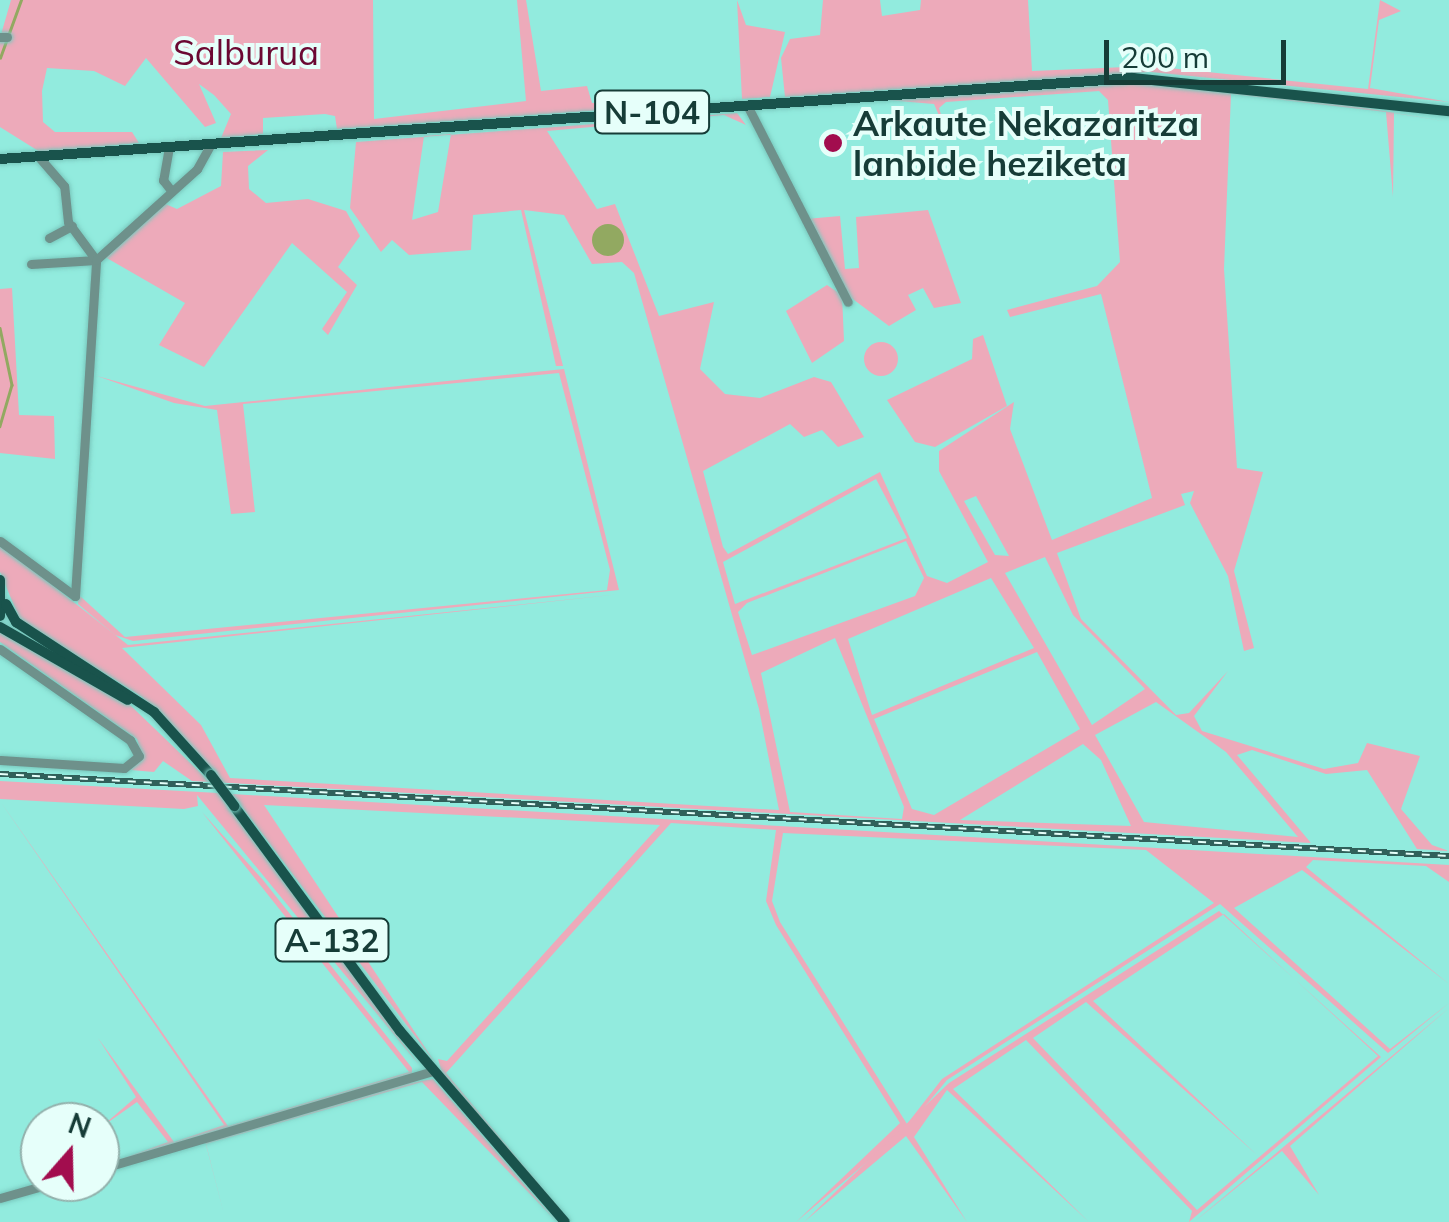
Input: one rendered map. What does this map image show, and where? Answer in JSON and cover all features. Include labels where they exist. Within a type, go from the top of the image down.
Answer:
[{"type":"main road","name":"N-104","points":[[0,159],[1159,78],[1449,112]]},
{"type":"main road","points":[[0,580],[6,604],[0,616]]},
{"type":"main road","name":"A-132","points":[[6,604],[16,622],[118,684],[180,740],[211,775],[433,1072],[564,1222]]},
{"type":"main road","name":"A-132","points":[[0,627],[115,690],[180,740]]},
{"type":"street","points":[[747,105],[848,302]]},
{"type":"street","points":[[31,264],[96,260],[211,144]]},
{"type":"street","points":[[169,147],[163,180],[170,189]]},
{"type":"street","points":[[0,541],[75,596],[96,260],[72,226],[64,186],[38,156]]},
{"type":"street","points":[[49,238],[72,226]]},
{"type":"street","points":[[0,649],[130,740],[139,756],[124,768],[0,760]]},
{"type":"street","points":[[120,1164],[433,1072]]},
{"type":"green space","name":"Salburua","points":[[11,0],[373,0],[374,119],[526,101],[517,0],[526,0],[541,91],[587,86],[592,103],[687,95],[687,104],[337,129],[335,116],[325,114],[263,118],[263,134],[221,138],[231,114],[214,95],[199,84],[216,123],[205,127],[146,58],[125,86],[94,71],[47,68],[42,91],[43,122],[55,132],[132,132],[139,143],[40,152],[0,127],[0,38]]},
{"type":"green space","points":[[737,0],[746,25],[785,32],[770,97],[742,99]]},
{"type":"green space","points":[[823,0],[880,0],[882,16],[920,10],[921,0],[1028,0],[1032,71],[1150,66],[1368,89],[1380,0],[1401,11],[1379,20],[1370,88],[1449,102],[1150,72],[785,97],[781,58],[790,39],[820,35]]},
{"type":"green space","points":[[1153,82],[1301,97],[1449,122],[1394,113],[1393,197],[1386,112],[1231,94],[1224,269],[1237,468],[1263,472],[1234,571],[1254,648],[1244,651],[1228,576],[1190,503],[1194,491],[1181,494],[1185,505],[1057,553],[1081,619],[1176,715],[1189,713],[1228,671],[1194,716],[1202,731],[1324,769],[1358,763],[1367,743],[1420,756],[1401,809],[1432,845],[1449,851],[1417,849],[1367,770],[1326,774],[1252,750],[1237,755],[1311,843],[192,781],[163,761],[154,772],[131,770],[142,757],[137,739],[0,642],[0,631],[129,704],[206,778],[218,777],[142,697],[20,620],[0,572],[0,544],[128,645],[621,594],[122,648],[201,725],[230,778],[779,810],[759,709],[634,273],[622,262],[592,264],[564,215],[524,210],[563,366],[556,366],[521,210],[473,215],[471,250],[409,255],[392,240],[381,252],[350,208],[356,142],[424,137],[412,220],[438,212],[451,135],[737,113],[746,125],[724,115],[547,131],[597,209],[615,204],[659,316],[714,302],[700,369],[725,394],[760,398],[814,377],[831,382],[864,437],[838,447],[822,430],[804,437],[790,424],[703,471],[728,554],[880,472],[927,576],[947,583],[988,562],[939,471],[939,451],[1014,402],[1010,429],[1052,540],[1152,498],[1101,294],[1010,317],[1007,310],[1097,286],[1120,262],[1108,100],[1099,91],[946,102],[939,108],[947,134],[934,104],[887,100]],"holes":[[[876,479],[907,538],[735,604],[723,562]],[[976,496],[1009,556],[995,555],[964,501]],[[906,541],[924,578],[915,596],[752,655],[738,612],[747,603]],[[1045,557],[1073,615],[1145,689],[1092,725],[1005,573]],[[991,578],[1034,648],[872,715],[848,639]],[[835,638],[904,807],[902,819],[790,812],[761,673]],[[1037,652],[1080,729],[934,815],[912,809],[874,719]],[[1156,702],[1226,752],[1298,837],[1144,822],[1095,735]],[[1083,744],[1101,760],[1131,826],[960,820]]]},
{"type":"green space","points":[[268,150],[248,166],[249,189],[266,203],[308,199],[346,211],[360,236],[338,267],[357,285],[328,335],[322,329],[347,292],[292,243],[204,367],[159,345],[185,303],[105,257],[161,202],[177,209],[221,186],[223,152]]},
{"type":"green space","points":[[928,210],[961,303],[934,308],[923,288],[908,295],[916,310],[889,326],[850,297],[806,219],[840,216],[845,269],[859,268],[856,217]]},
{"type":"green space","points":[[827,285],[842,295],[844,341],[812,363],[786,311]]},
{"type":"green space","points":[[12,288],[19,415],[54,416],[55,459],[0,453],[0,289]]},
{"type":"green space","points":[[983,335],[1007,406],[935,447],[915,442],[887,400],[972,359],[973,339]]},
{"type":"green space","points":[[881,342],[893,347],[898,359],[893,371],[881,376],[869,371],[864,359],[869,347]]},
{"type":"green space","points":[[564,369],[619,590],[133,641],[115,635],[78,604],[87,486],[80,596],[125,637],[607,590],[610,570],[559,373],[243,404],[255,512],[231,514],[217,410],[174,403],[97,376],[205,406]]},
{"type":"green space","points":[[0,781],[218,793],[419,1065],[197,795],[198,806],[184,809],[0,799]]},
{"type":"green space","points":[[232,794],[1449,865],[1449,882],[1426,866],[1313,860],[1306,867],[1449,984],[1302,870],[1234,908],[1390,1049],[1449,1003],[1388,1053],[1220,904],[947,1080],[906,1129],[796,1222],[900,1123],[776,925],[766,901],[776,830],[671,823],[446,1073],[571,1222],[442,1073],[438,1059],[447,1061],[660,825],[264,805],[436,1064]],"holes":[[[783,833],[1146,850],[1214,903],[942,1079],[907,1124],[780,922],[772,901]]]},
{"type":"green space","points":[[0,801],[228,1126],[409,1072],[202,812],[263,880],[412,1068],[412,1076],[120,1160],[168,1142],[137,1102],[120,1114],[136,1097],[98,1038],[174,1142],[224,1125]]},
{"type":"green space","points":[[1219,911],[1223,915],[1093,1001],[1257,1155],[1086,1002],[1033,1038],[1197,1210],[1378,1056],[1296,981],[1381,1057],[1189,1222],[1192,1211],[1026,1040],[953,1089],[1089,1222],[947,1090],[914,1137],[967,1222],[906,1136],[804,1222],[949,1083]]},
{"type":"green space","points":[[1449,1008],[1290,1146],[1319,1195],[1282,1151],[1194,1222]]},
{"type":"green space","points":[[433,1079],[557,1222],[422,1082],[206,1144],[226,1222],[205,1141]]},
{"type":"shaded area","points":[[608,224],[619,229],[624,240],[619,251],[608,256],[597,251],[592,240],[597,229]]},
{"type":"waterway","points":[[0,58],[21,0]]},
{"type":"waterway","points":[[0,328],[12,385],[0,426]]},
{"type":"railway","points":[[0,774],[1449,856]]},
{"type":"place","name":"Arkaute Nekazaritza lanbide heziketa","points":[[833,143]]}]
